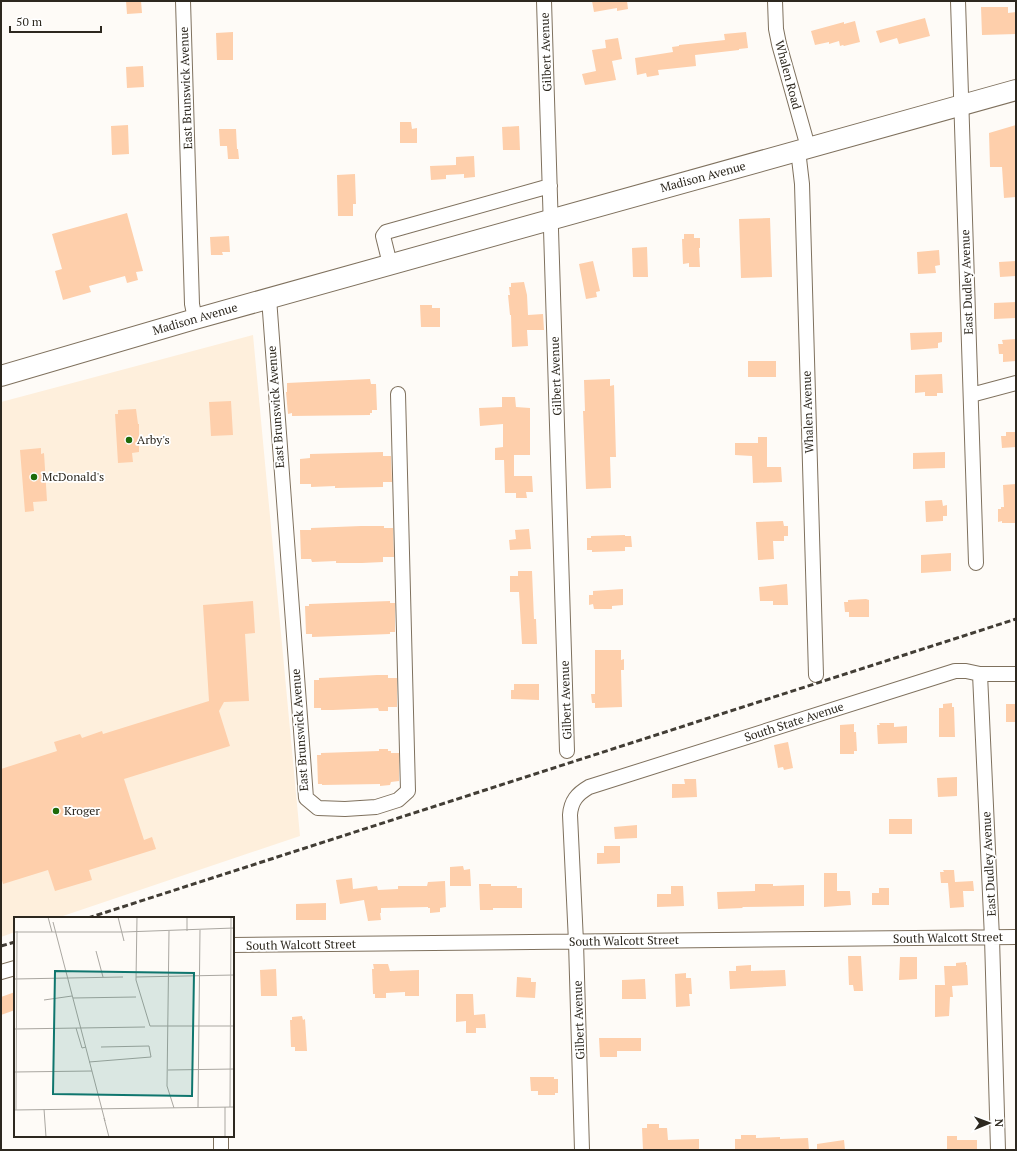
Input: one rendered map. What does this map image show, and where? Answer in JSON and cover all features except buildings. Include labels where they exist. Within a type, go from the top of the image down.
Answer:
[{"type":"main road","name":"Madison Avenue","points":[[1,376],[269,298],[1016,90]]},
{"type":"street","name":"East Brunswick Avenue","points":[[183,1],[192,304],[195,319]]},
{"type":"street","name":"Gilbert Avenue","points":[[544,1],[568,750]]},
{"type":"street","name":"Whalen Road","points":[[774,1],[776,29],[803,149]]},
{"type":"street","name":"East Dudley Avenue","points":[[958,1],[976,563]]},
{"type":"street","name":"Whalen Avenue","points":[[803,149],[802,184],[816,675]]},
{"type":"street","points":[[390,264],[383,236],[386,232],[550,186]]},
{"type":"street","name":"East Brunswick Avenue","points":[[269,298],[306,798],[318,808],[345,810],[376,807],[398,800],[408,791],[398,394]]},
{"type":"street","points":[[971,395],[1016,383]]},
{"type":"street","name":"South State Avenue","points":[[576,796],[589,787],[955,671],[966,671],[980,674],[1016,674]]},
{"type":"street","name":"East Dudley Avenue","points":[[980,674],[992,938],[998,1150]]},
{"type":"street","name":"Gilbert Avenue","points":[[576,796],[570,815],[576,942],[582,1150]]},
{"type":"street","name":"South Walcott Street","points":[[234,946],[1016,937]]},
{"type":"street","points":[[1,972],[14,968]]},
{"type":"street","points":[[221,1137],[221,1150]]},
{"type":"shaded area","points":[[253,335],[300,836],[60,917],[14,917],[14,932],[1,937],[1,402]]},
{"type":"railway","points":[[91,917],[1016,619]]},
{"type":"railway","points":[[1,946],[14,942]]},
{"type":"place","name":"Arby's","points":[[129,440]]},
{"type":"place","name":"McDonald's","points":[[34,477]]},
{"type":"place","name":"Kroger","points":[[56,811]]}]
